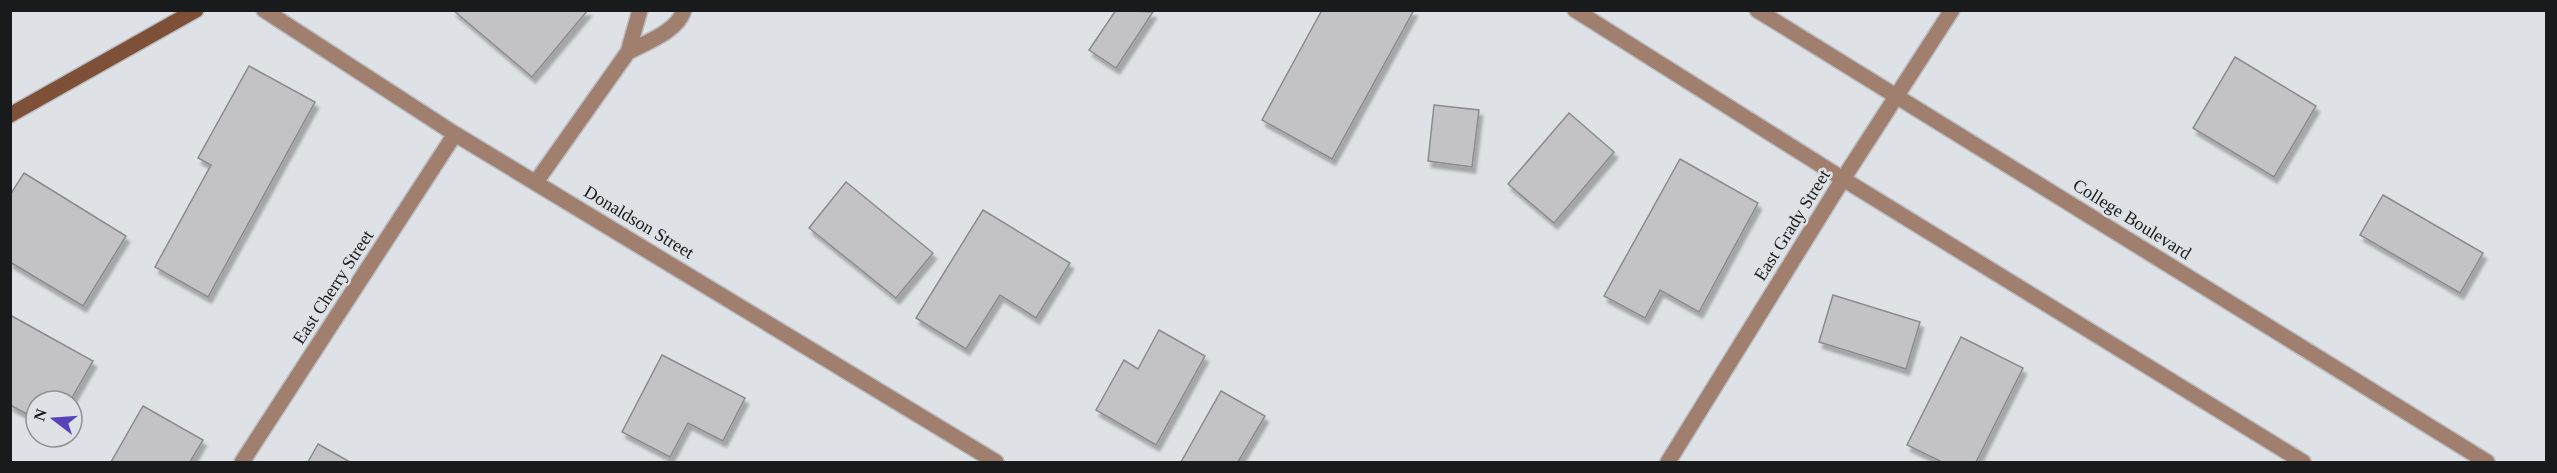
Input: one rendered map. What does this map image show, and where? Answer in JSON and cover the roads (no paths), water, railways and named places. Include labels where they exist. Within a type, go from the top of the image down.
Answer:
[{"type":"street","points":[[10,115],[196,10]]},
{"type":"street","name":"Donaldson Street","points":[[264,10],[456,134],[996,462]]},
{"type":"street","points":[[536,182],[628,52],[640,10]]},
{"type":"street","points":[[628,52],[668,31],[682,16],[684,10]]},
{"type":"street","points":[[1575,10],[1842,179],[2303,462]]},
{"type":"street","name":"College Boulevard","points":[[1757,10],[2487,462]]},
{"type":"street","name":"East Grady Street","points":[[1668,462],[1842,179],[1898,97],[1952,10]]},
{"type":"street","name":"East Cherry Street","points":[[242,462],[456,134]]}]
